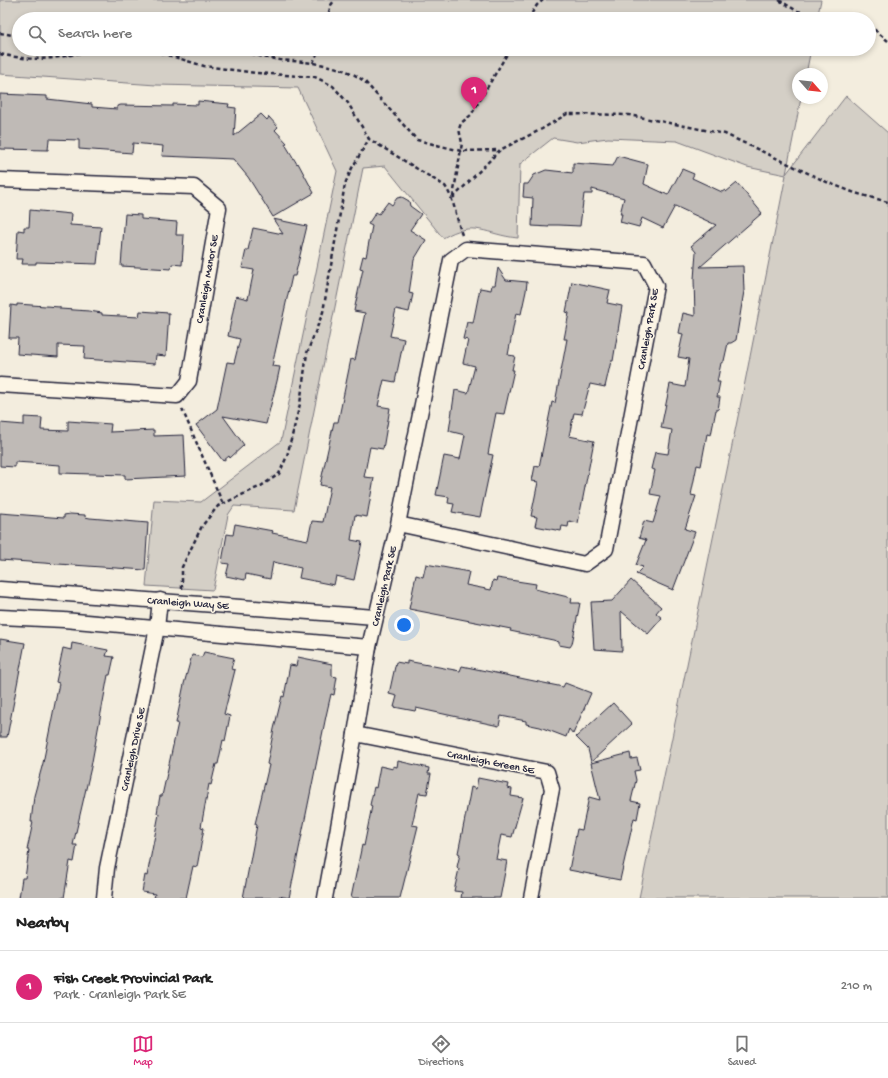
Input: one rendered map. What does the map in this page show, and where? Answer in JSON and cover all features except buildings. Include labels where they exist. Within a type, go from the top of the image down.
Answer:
[{"type":"street","name":"Cranleigh Manor SE","points":[[0,180],[194,187],[219,208],[189,380],[176,396]]},
{"type":"street","name":"Cranleigh Park SE","points":[[369,647],[398,524],[452,260],[466,249],[644,263],[656,286],[606,549],[585,564],[398,524]]},
{"type":"street","points":[[0,385],[176,396]]},
{"type":"street","name":"Cranleigh Way SE","points":[[0,589],[375,617]]},
{"type":"street","name":"Cranleigh Drive SE","points":[[104,898],[107,868],[157,628],[160,600]]},
{"type":"street","points":[[0,616],[369,647],[355,734],[324,898]]},
{"type":"street","name":"Cranleigh Green SE","points":[[355,734],[547,772],[552,789],[531,898]]},
{"type":"path","points":[[532,12],[537,4],[543,0]]},
{"type":"path","points":[[779,0],[797,11],[802,12]]},
{"type":"path","points":[[329,12],[334,1]]},
{"type":"path","points":[[876,31],[888,41]]},
{"type":"path","points":[[0,33],[12,35]]},
{"type":"path","points":[[0,54],[22,59],[54,59],[67,56]]},
{"type":"path","points":[[171,56],[204,66],[256,73],[315,77],[333,86],[348,103],[369,139],[445,186],[453,198]]},
{"type":"path","points":[[261,56],[313,63],[349,71],[359,76],[398,117],[403,126],[417,140],[461,151],[500,150]]},
{"type":"path","points":[[313,63],[316,56]]},
{"type":"path","points":[[466,249],[456,218],[453,198],[462,143],[459,129],[461,123],[471,115],[506,56]]},
{"type":"path","points":[[453,198],[500,150],[542,129],[567,114],[629,115],[725,134],[855,193],[888,202]]},
{"type":"path","points":[[182,590],[182,567],[202,526],[218,506],[261,486],[279,474],[287,456],[300,404],[307,353],[323,312],[345,184],[352,168],[369,139]]},
{"type":"path","points":[[176,396],[223,504]]},
{"type":"shaded area","points":[[0,0],[821,0],[818,12],[12,12],[12,56],[810,56],[807,68],[792,68],[792,104],[800,104],[786,174],[846,96],[888,133],[888,898],[639,898],[786,175],[747,167],[677,141],[608,138],[577,142],[553,138],[520,164],[518,238],[472,229],[454,232],[443,238],[385,166],[363,168],[294,510],[234,506],[228,515],[213,590],[146,586],[154,500],[201,502],[281,441],[337,171],[298,88],[156,85],[0,74]]},
{"type":"place","name":"Fish Creek Provincial Park","points":[[474,110]]}]
